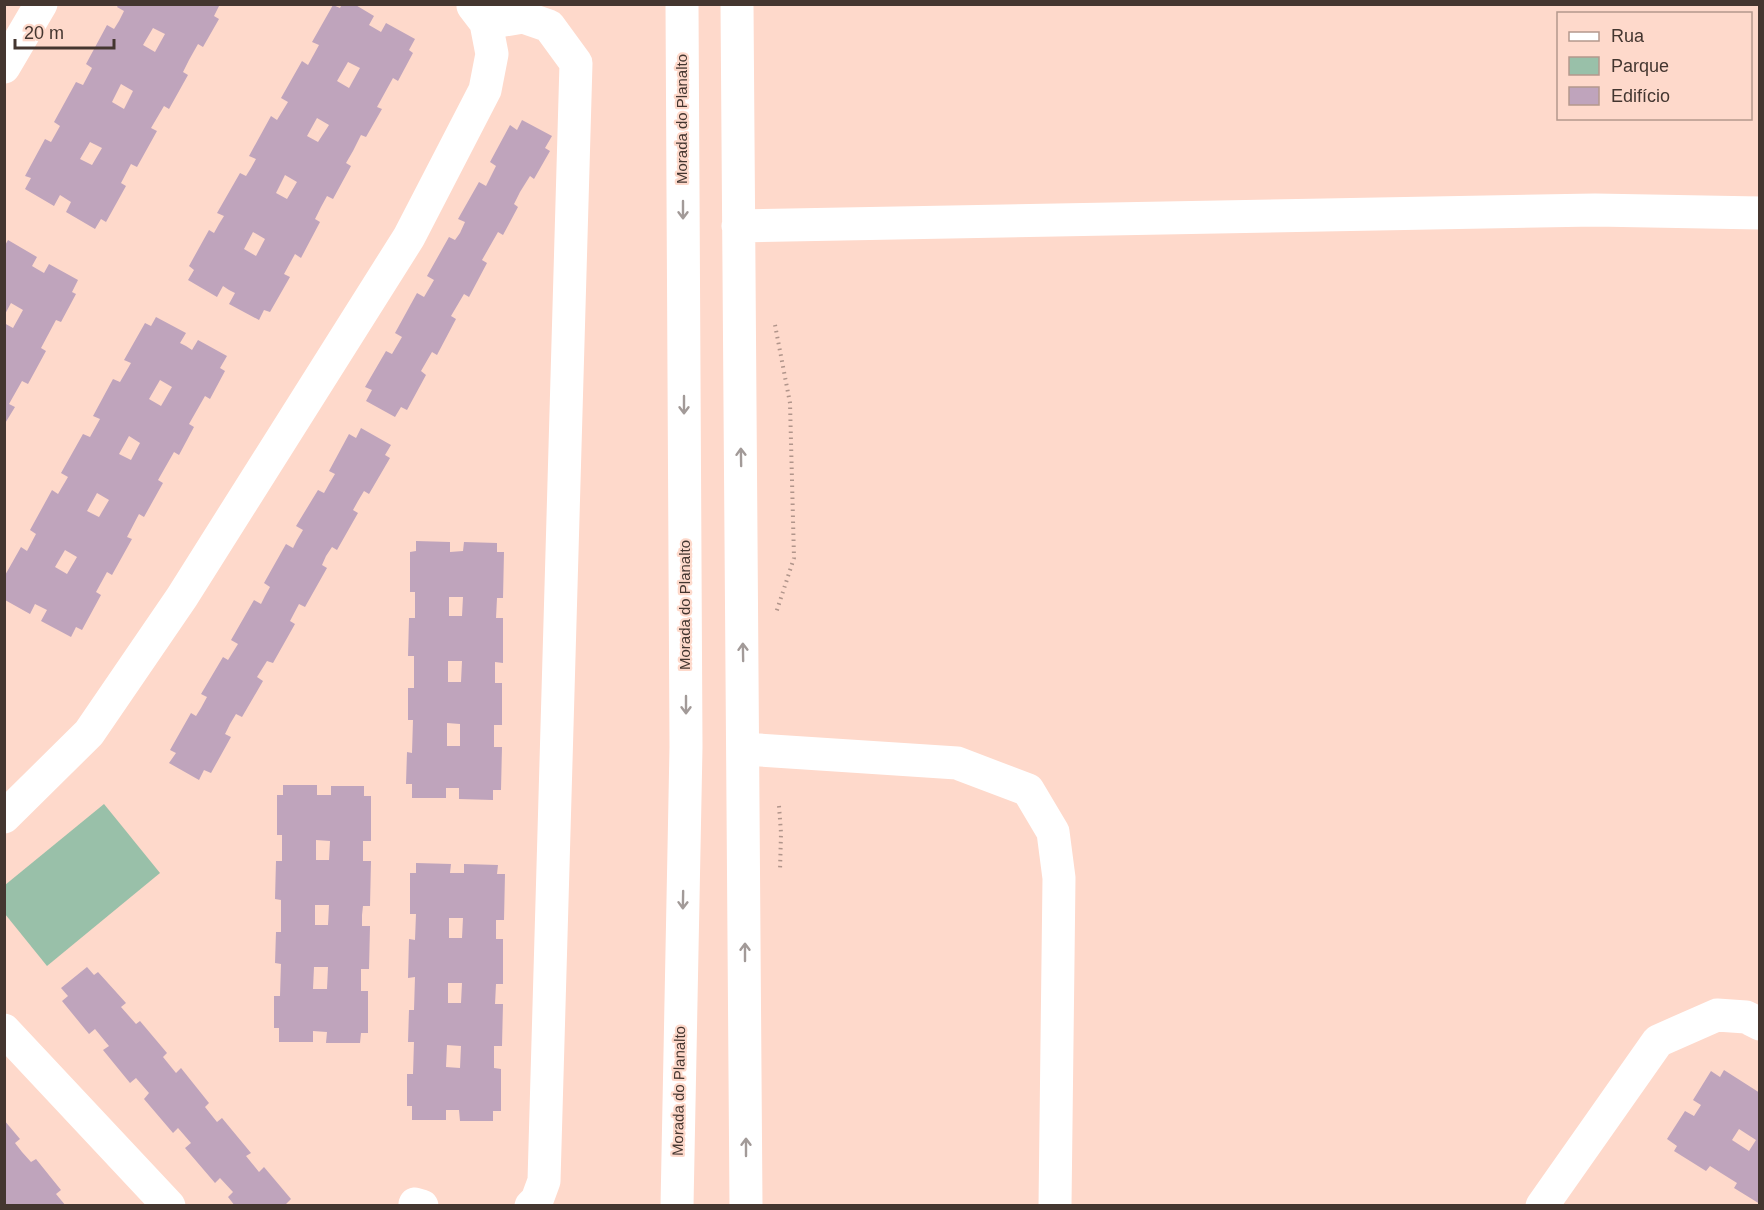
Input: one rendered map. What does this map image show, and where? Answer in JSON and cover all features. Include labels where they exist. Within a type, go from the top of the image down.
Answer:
[{"type":"street","points":[[4,67],[41,4]]},
{"type":"street","name":"Morada do Planalto","points":[[677,1206],[686,747],[682,4]]},
{"type":"street","points":[[737,4],[746,1206]]},
{"type":"street","points":[[4,817],[89,733],[182,597],[409,237],[485,90],[492,54],[479,14],[522,16],[549,26],[576,63],[544,1181],[537,1200],[531,1206]]},
{"type":"street","points":[[738,226],[1595,210],[1760,213]]},
{"type":"street","points":[[744,748],[957,763],[1028,790],[1053,832],[1059,878],[1055,1206]]},
{"type":"street","points":[[1542,1206],[1658,1041],[1716,1015],[1746,1017],[1760,1024]]},
{"type":"street","points":[[4,1030],[169,1206]]},
{"type":"green space","points":[[104,804],[160,873],[47,966],[5,914],[5,885]]},
{"type":"building","points":[[119,4],[220,4],[214,16],[219,19],[203,47],[198,44],[183,72],[188,75],[169,109],[164,106],[151,128],[157,131],[137,167],[131,164],[121,183],[126,186],[106,222],[101,219],[95,229],[66,212],[71,202],[60,195],[54,206],[25,189],[31,178],[25,176],[45,139],[51,142],[60,126],[54,122],[76,82],[83,85],[92,68],[86,64],[107,25],[114,29],[119,21],[124,11],[117,7]],"holes":[[[153,28],[165,34],[155,52],[143,45]],[[121,84],[133,91],[124,109],[112,102]],[[90,142],[102,148],[92,165],[80,159]]]},
{"type":"building","points":[[342,4],[354,4],[374,16],[369,25],[381,32],[386,23],[415,39],[409,50],[413,53],[398,81],[393,78],[377,107],[382,109],[366,137],[361,135],[346,163],[351,166],[333,199],[327,196],[315,219],[320,222],[301,258],[295,254],[284,274],[290,277],[270,312],[264,310],[259,320],[229,304],[235,293],[223,286],[217,297],[188,280],[194,270],[189,266],[209,230],[214,233],[224,216],[217,213],[240,173],[246,176],[256,159],[249,156],[271,116],[277,120],[288,102],[281,98],[302,61],[308,65],[319,45],[312,42],[333,5],[340,8]],"holes":[[[348,62],[360,68],[349,88],[337,81]],[[317,118],[329,125],[318,142],[307,136]],[[285,175],[297,182],[287,199],[276,193]],[[253,232],[265,239],[256,256],[244,249]]]},
{"type":"building","points":[[522,120],[552,136],[545,148],[550,151],[534,179],[530,176],[520,192],[514,204],[518,207],[503,235],[498,232],[482,260],[487,263],[469,297],[464,294],[451,316],[456,319],[437,355],[432,352],[421,371],[426,375],[407,410],[401,407],[395,417],[366,401],[372,390],[365,387],[386,351],[392,354],[402,337],[395,333],[417,293],[424,297],[434,280],[427,276],[449,237],[455,240],[460,233],[465,222],[458,219],[479,182],[486,186],[496,166],[490,162],[510,125],[517,130]]},
{"type":"building","points":[[8,240],[37,257],[32,266],[44,273],[49,264],[78,280],[72,292],[76,294],[61,322],[56,320],[41,348],[46,351],[28,384],[22,381],[9,404],[15,407],[4,425],[4,323],[13,328],[23,310],[11,303],[4,316],[4,247]]},
{"type":"building","points":[[156,317],[186,333],[180,343],[192,350],[198,340],[227,356],[220,368],[225,371],[210,399],[205,396],[189,424],[194,427],[179,455],[174,452],[158,480],[163,483],[144,517],[139,514],[127,537],[132,539],[112,575],[107,572],[96,592],[101,595],[82,630],[76,627],[71,637],[41,621],[47,610],[35,604],[30,614],[5,600],[4,577],[21,547],[27,551],[36,534],[30,530],[52,490],[58,494],[68,477],[61,473],[83,434],[90,437],[100,419],[93,416],[113,379],[120,382],[131,363],[124,360],[145,323],[151,326]],"holes":[[[160,380],[172,387],[161,406],[149,399]],[[129,436],[140,443],[131,460],[119,454]],[[97,493],[109,500],[99,517],[87,511]],[[65,550],[77,557],[67,574],[55,567]]]},
{"type":"building","points":[[361,428],[391,445],[385,455],[390,458],[369,494],[364,491],[358,501],[353,510],[358,513],[337,550],[332,547],[326,556],[322,565],[327,568],[305,607],[299,604],[290,621],[295,624],[273,663],[267,661],[257,677],[263,681],[242,717],[236,714],[230,724],[225,734],[231,737],[211,773],[204,770],[199,780],[169,763],[176,753],[170,750],[191,713],[196,716],[201,708],[207,697],[201,694],[223,657],[228,660],[238,644],[231,640],[254,600],[261,604],[270,587],[264,583],[286,544],[293,548],[303,530],[296,526],[318,490],[324,493],[335,474],[329,471],[349,434],[356,438]]},
{"type":"building","points":[[416,541],[450,542],[450,552],[463,551],[464,542],[497,543],[497,552],[504,552],[503,598],[497,598],[496,618],[503,618],[503,663],[495,662],[495,683],[502,683],[502,725],[494,725],[494,747],[502,747],[501,790],[493,790],[493,800],[459,799],[459,788],[446,788],[446,798],[412,798],[412,784],[406,784],[407,752],[412,753],[413,720],[408,720],[408,688],[414,688],[414,656],[408,656],[409,618],[415,618],[415,592],[410,592],[410,552],[416,551]],"holes":[[[449,597],[463,597],[462,616],[449,616]],[[448,661],[462,661],[461,682],[448,682]],[[447,723],[460,724],[460,746],[447,746]]]},
{"type":"building","points":[[283,785],[317,785],[317,795],[331,795],[331,786],[364,786],[364,796],[371,796],[371,841],[363,841],[363,861],[371,861],[370,906],[363,906],[362,915],[362,926],[370,926],[369,969],[361,969],[361,991],[368,991],[368,1033],[361,1033],[360,1043],[326,1043],[327,1032],[313,1031],[313,1042],[279,1042],[279,1028],[274,1028],[274,996],[280,996],[281,964],[275,963],[276,932],[281,932],[281,900],[275,899],[276,861],[282,861],[282,835],[277,835],[277,795],[283,795]],"holes":[[[316,840],[330,841],[329,860],[316,860]],[[315,905],[329,905],[328,925],[315,925]],[[314,967],[328,967],[327,989],[313,989]]]},
{"type":"building","points":[[416,863],[451,864],[450,873],[464,873],[464,864],[498,865],[497,874],[505,874],[504,920],[496,920],[496,939],[503,939],[503,984],[496,984],[495,1004],[503,1004],[502,1046],[494,1046],[494,1068],[501,1069],[501,1111],[493,1111],[493,1121],[460,1121],[459,1110],[446,1110],[446,1120],[412,1120],[412,1106],[407,1106],[407,1074],[413,1074],[414,1042],[408,1042],[409,1010],[414,1010],[415,977],[408,978],[409,939],[415,940],[416,914],[410,914],[410,873],[416,873]],"holes":[[[449,918],[463,918],[462,938],[449,938]],[[448,983],[462,983],[461,1003],[448,1003]],[[447,1045],[461,1046],[460,1068],[446,1067]]]},
{"type":"building","points":[[87,967],[94,975],[98,972],[126,1003],[121,1007],[136,1024],[140,1021],[167,1053],[163,1057],[176,1073],[181,1068],[209,1103],[205,1107],[217,1122],[222,1118],[251,1153],[246,1156],[259,1172],[264,1167],[291,1199],[286,1204],[287,1206],[235,1206],[228,1197],[233,1192],[220,1178],[215,1183],[185,1148],[191,1143],[178,1128],[173,1133],[144,1099],[149,1093],[136,1078],[130,1083],[103,1050],[109,1046],[95,1029],[89,1034],[62,1001],[68,996],[61,988]]},
{"type":"building","points":[[1724,1070],[1760,1093],[1758,1101],[1760,1102],[1760,1204],[1734,1188],[1737,1183],[1710,1166],[1706,1171],[1674,1151],[1677,1146],[1667,1139],[1685,1111],[1694,1116],[1701,1105],[1693,1100],[1711,1071],[1720,1077]],"holes":[[[1739,1129],[1756,1140],[1749,1151],[1732,1140]]]},
{"type":"building","points":[[4,1120],[20,1139],[15,1143],[22,1152],[31,1162],[36,1159],[61,1190],[56,1194],[66,1206],[4,1206]]}]
